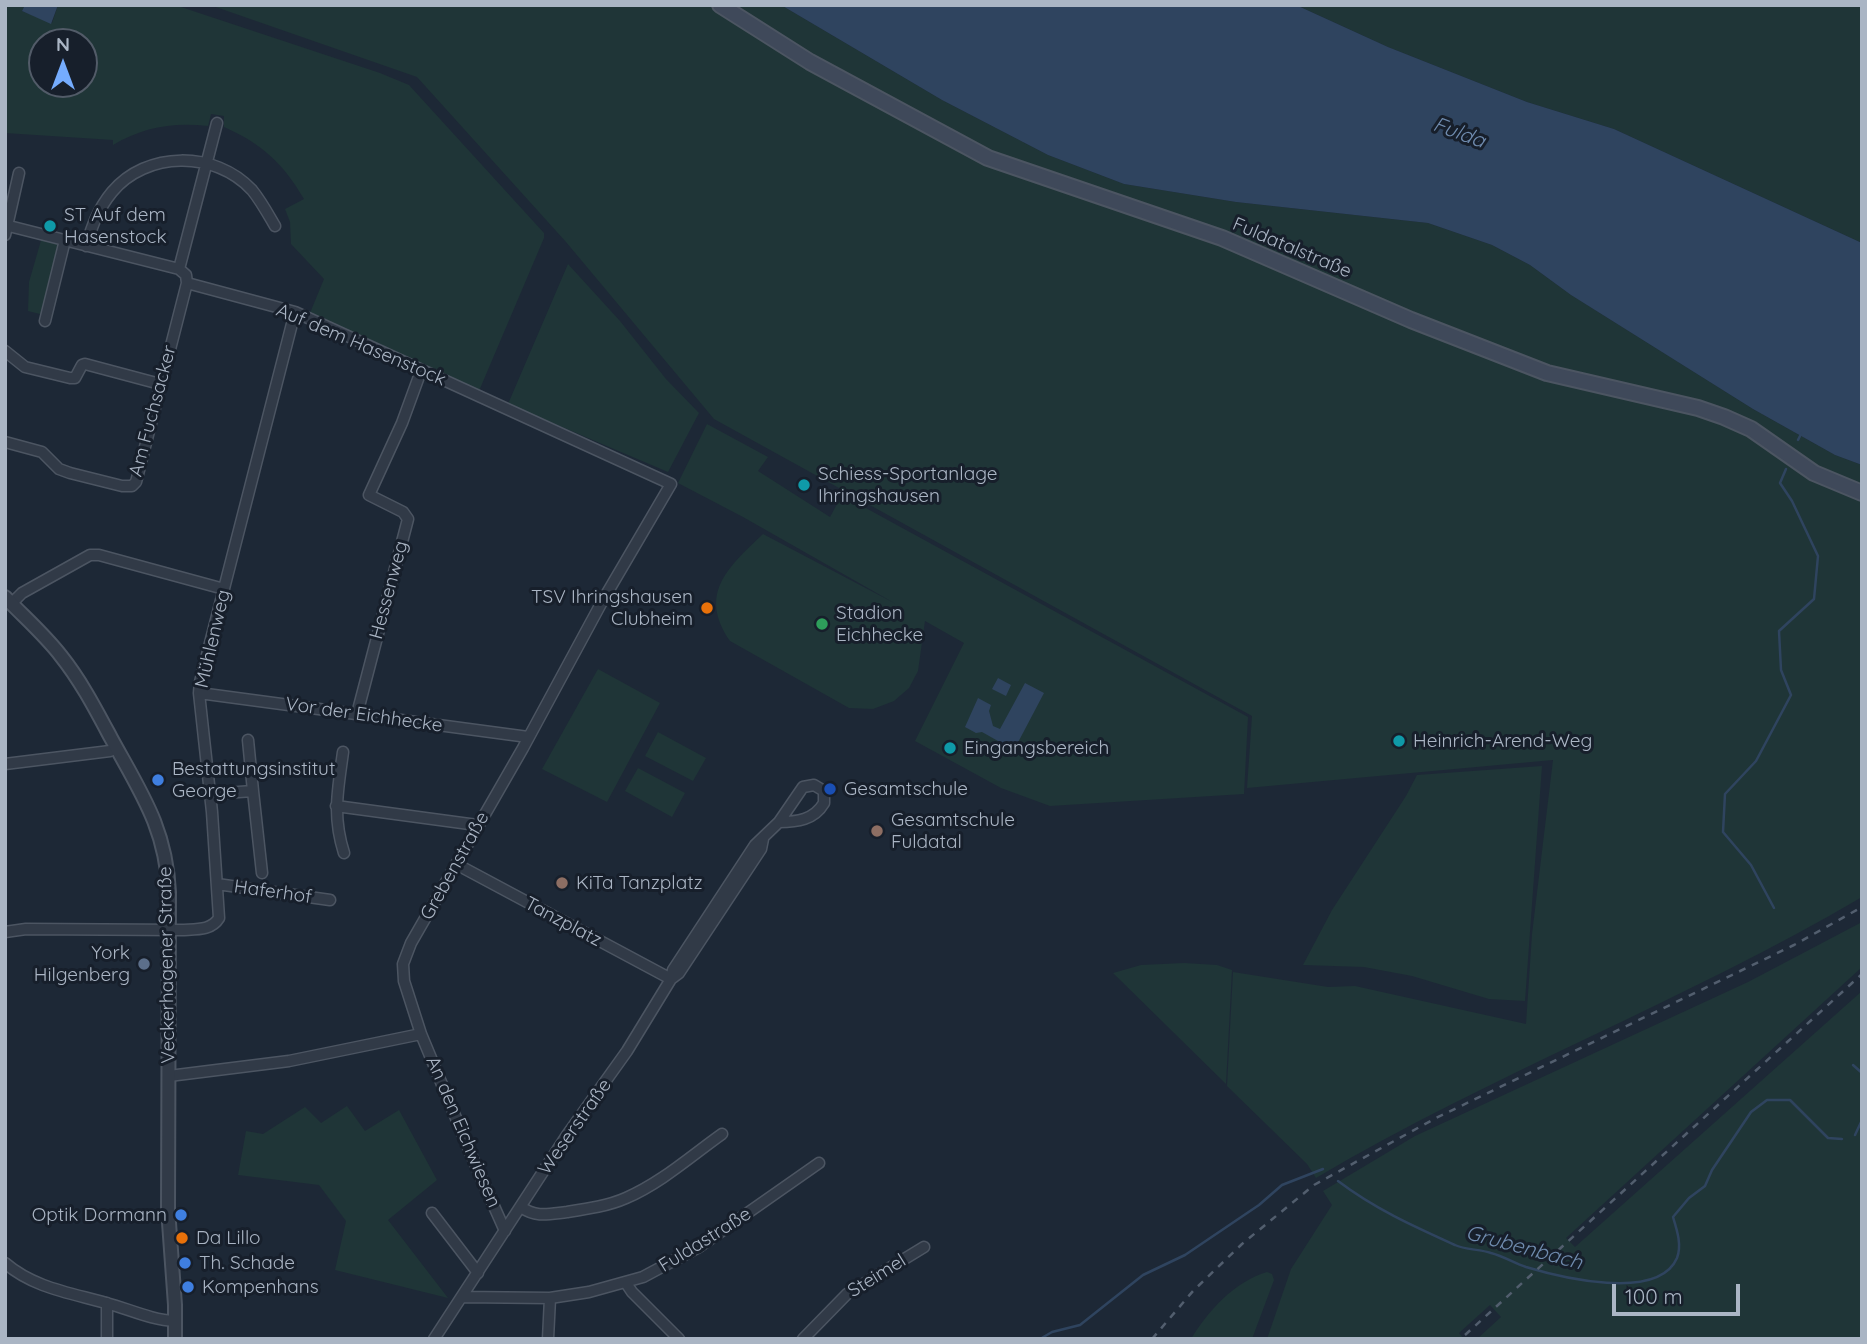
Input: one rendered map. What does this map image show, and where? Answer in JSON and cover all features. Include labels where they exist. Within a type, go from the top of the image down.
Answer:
[{"type":"main road","name":"Fuldatalstraße","points":[[720,5],[810,62],[988,158],[1222,238],[1412,320],[1547,373],[1698,408],[1724,417],[1751,429],[1814,472],[1862,493]]},
{"type":"street","points":[[179,269],[217,123]]},
{"type":"street","points":[[86,246],[96,214],[113,190],[148,166],[187,159],[224,170],[251,189],[275,226]]},
{"type":"street","points":[[19,173],[6,229],[65,240],[179,269],[186,275],[187,283]]},
{"type":"street","points":[[45,321],[65,240]]},
{"type":"street","name":"Auf dem Hasenstock","points":[[187,283],[295,312],[671,484]]},
{"type":"street","name":"Am Fuchsacker","points":[[5,442],[42,452],[59,469],[70,473],[129,488],[136,482],[187,283]]},
{"type":"street","name":"Mühlenweg","points":[[169,930],[206,928],[215,925],[219,918],[199,693],[295,312]]},
{"type":"street","points":[[5,351],[25,367],[70,378],[75,378],[85,364],[160,384]]},
{"type":"street","name":"Hessenweg","points":[[357,714],[408,519],[403,512],[369,495],[402,423],[421,371]]},
{"type":"street","name":"Grebenstraße","points":[[421,1034],[404,981],[403,964],[411,943],[671,484]]},
{"type":"street","points":[[8,601],[90,555],[99,555],[224,589]]},
{"type":"street","name":"Veckerhagener Straße","points":[[8,601],[42,634],[68,666],[147,802],[162,842],[167,870],[169,930],[168,1238],[172,1258],[174,1339]]},
{"type":"street","name":"Vor der Eichhecke","points":[[199,693],[528,737]]},
{"type":"street","points":[[248,740],[262,873]]},
{"type":"street","points":[[5,764],[110,751],[116,748]]},
{"type":"street","points":[[343,752],[336,806],[337,831],[344,853]]},
{"type":"street","name":"Weserstraße","points":[[462,1297],[627,1051],[671,979],[673,970],[755,845],[779,822],[803,787],[821,787],[825,795],[820,810],[810,818],[779,822]]},
{"type":"street","points":[[210,794],[253,791]]},
{"type":"street","points":[[336,806],[477,825]]},
{"type":"street","name":"Tanzplatz","points":[[456,864],[671,979]]},
{"type":"street","name":"Haferhof","points":[[218,884],[330,900]]},
{"type":"street","points":[[5,932],[26,929],[169,930]]},
{"type":"street","points":[[169,1076],[289,1061],[421,1034]]},
{"type":"street","name":"An den Eichwiesen","points":[[421,1034],[472,1159],[505,1231]]},
{"type":"street","points":[[521,1207],[541,1216],[600,1206],[627,1198],[722,1134]]},
{"type":"street","name":"Fuldastraße","points":[[462,1297],[551,1298],[626,1283],[657,1271],[699,1247],[819,1163]]},
{"type":"street","points":[[432,1213],[478,1273]]},
{"type":"street","name":"Steimel","points":[[803,1339],[847,1294],[924,1247]]},
{"type":"street","points":[[5,1263],[35,1282],[59,1292],[165,1321],[175,1321]]},
{"type":"street","points":[[626,1283],[679,1339]]},
{"type":"street","points":[[434,1339],[462,1297]]},
{"type":"street","points":[[548,1339],[551,1298]]},
{"type":"street","points":[[107,1303],[107,1339]]},
{"type":"green space","points":[[5,5],[25,5],[22,11],[52,23],[58,5],[175,5],[409,85],[544,233],[479,391],[310,313],[324,279],[291,244],[290,222],[285,209],[304,199],[288,175],[270,156],[250,140],[224,127],[224,116],[211,114],[208,126],[159,127],[113,145],[113,140],[5,133]]},
{"type":"green space","points":[[210,5],[781,5],[942,100],[1048,155],[1124,184],[1236,202],[1428,223],[1492,245],[1530,265],[1571,295],[1753,409],[1835,455],[1862,465],[1862,897],[1727,970],[1451,1105],[1316,1178],[1307,1164],[1227,1086],[1233,972],[1328,987],[1355,986],[1526,1024],[1532,934],[1553,760],[1247,788],[1252,716],[714,419],[566,242],[417,77]]},
{"type":"green space","points":[[1296,5],[1862,5],[1862,243],[1614,129],[1527,102],[1388,47]]},
{"type":"green space","points":[[42,237],[62,242],[44,315],[28,311],[29,282]]},
{"type":"green space","points":[[568,264],[620,321],[666,379],[699,413],[668,472],[508,404]]},
{"type":"green space","points":[[707,424],[768,457],[758,471],[830,517],[842,495],[1248,717],[1244,794],[1050,806],[1001,788],[915,741],[964,643],[925,621],[918,671],[909,688],[894,701],[873,709],[849,708],[730,641],[721,624],[717,595],[728,570],[763,534],[896,604],[678,483]]},
{"type":"green space","points":[[598,669],[660,703],[607,802],[542,769]]},
{"type":"green space","points":[[658,732],[706,758],[693,781],[645,756]]},
{"type":"green space","points":[[1542,766],[1525,1001],[1489,999],[1412,976],[1364,967],[1303,965],[1332,910],[1417,775]]},
{"type":"green space","points":[[638,768],[685,793],[672,817],[625,791]]},
{"type":"green space","points":[[1862,922],[1862,967],[1566,1238],[1575,1247],[1862,991],[1862,1339],[1477,1339],[1501,1317],[1490,1305],[1459,1333],[1464,1339],[1267,1339],[1291,1269],[1332,1205],[1323,1191],[1415,1136],[1748,982]]},
{"type":"green space","points":[[1141,965],[1217,965],[1232,970],[1226,1084],[1113,973]]},
{"type":"green space","points":[[347,1106],[365,1131],[399,1110],[437,1180],[388,1220],[448,1298],[335,1270],[346,1221],[319,1185],[238,1175],[246,1131],[263,1134],[305,1107],[321,1123]]},
{"type":"green space","points":[[1267,1272],[1272,1274],[1274,1280],[1252,1339],[1191,1339],[1205,1318],[1233,1290]]},
{"type":"water","points":[[25,5],[58,5],[51,24],[22,11]]},
{"type":"water","name":"Fulda","points":[[781,5],[1296,5],[1388,47],[1527,102],[1614,129],[1862,243],[1862,465],[1835,455],[1753,409],[1571,295],[1530,265],[1492,245],[1428,223],[1236,202],[1124,184],[1048,155],[942,100]]},
{"type":"water","points":[[998,678],[1011,685],[1006,696],[992,689]]},
{"type":"water","points":[[1025,683],[1044,693],[1014,750],[982,732],[976,733],[965,727],[978,698],[991,705],[989,711],[993,726],[1000,729]]},
{"type":"waterway","name":"Grubenbach","points":[[1798,440],[1801,434]]},
{"type":"waterway","name":"Grubenbach","points":[[1774,908],[1751,865],[1723,832],[1725,794],[1756,761],[1791,695],[1781,670],[1779,631],[1814,599],[1818,556],[1792,501],[1780,483],[1786,469]]},
{"type":"waterway","name":"Grubenbach","points":[[1853,1065],[1862,1073]]},
{"type":"waterway","name":"Grubenbach","points":[[1338,1181],[1395,1216],[1459,1247],[1487,1252],[1526,1267],[1561,1276],[1607,1283],[1630,1283],[1650,1279],[1666,1271],[1677,1258],[1679,1243],[1673,1217],[1689,1198],[1705,1186],[1712,1170],[1751,1112],[1767,1100],[1790,1100],[1828,1138],[1842,1139]]},
{"type":"waterway","name":"Grubenbach","points":[[1855,1135],[1862,1120]]},
{"type":"waterway","name":"Grubenbach","points":[[1040,1339],[1052,1332],[1080,1325],[1143,1275],[1185,1255],[1259,1205],[1282,1185],[1323,1169]]},
{"type":"railway","points":[[1152,1339],[1193,1291],[1242,1244],[1314,1185],[1436,1118],[1794,945],[1862,907]]},
{"type":"railway","points":[[1465,1335],[1862,974]]},
{"type":"place","name":"ST Auf dem Hasenstock","points":[[50,226]]},
{"type":"place","name":"Schiess-Sportanlage Ihringshausen","points":[[804,485]]},
{"type":"place","name":"TSV Ihringshausen Clubheim","points":[[707,608]]},
{"type":"place","name":"Stadion Eichhecke","points":[[822,624]]},
{"type":"place","name":"Heinrich-Arend-Weg","points":[[1399,741]]},
{"type":"place","name":"Eingangsbereich","points":[[950,748]]},
{"type":"place","name":"Bestattungsinstitut George","points":[[158,780]]},
{"type":"place","name":"Gesamtschule","points":[[830,789]]},
{"type":"place","name":"Gesamtschule Fuldatal","points":[[877,831]]},
{"type":"place","name":"KiTa Tanzplatz","points":[[562,883]]},
{"type":"place","name":"York Hilgenberg","points":[[144,964]]},
{"type":"place","name":"Optik Dormann","points":[[181,1215]]},
{"type":"place","name":"Da Lillo","points":[[182,1238]]},
{"type":"place","name":"Th. Schade","points":[[185,1263]]},
{"type":"place","name":"Kompenhans","points":[[188,1287]]}]
